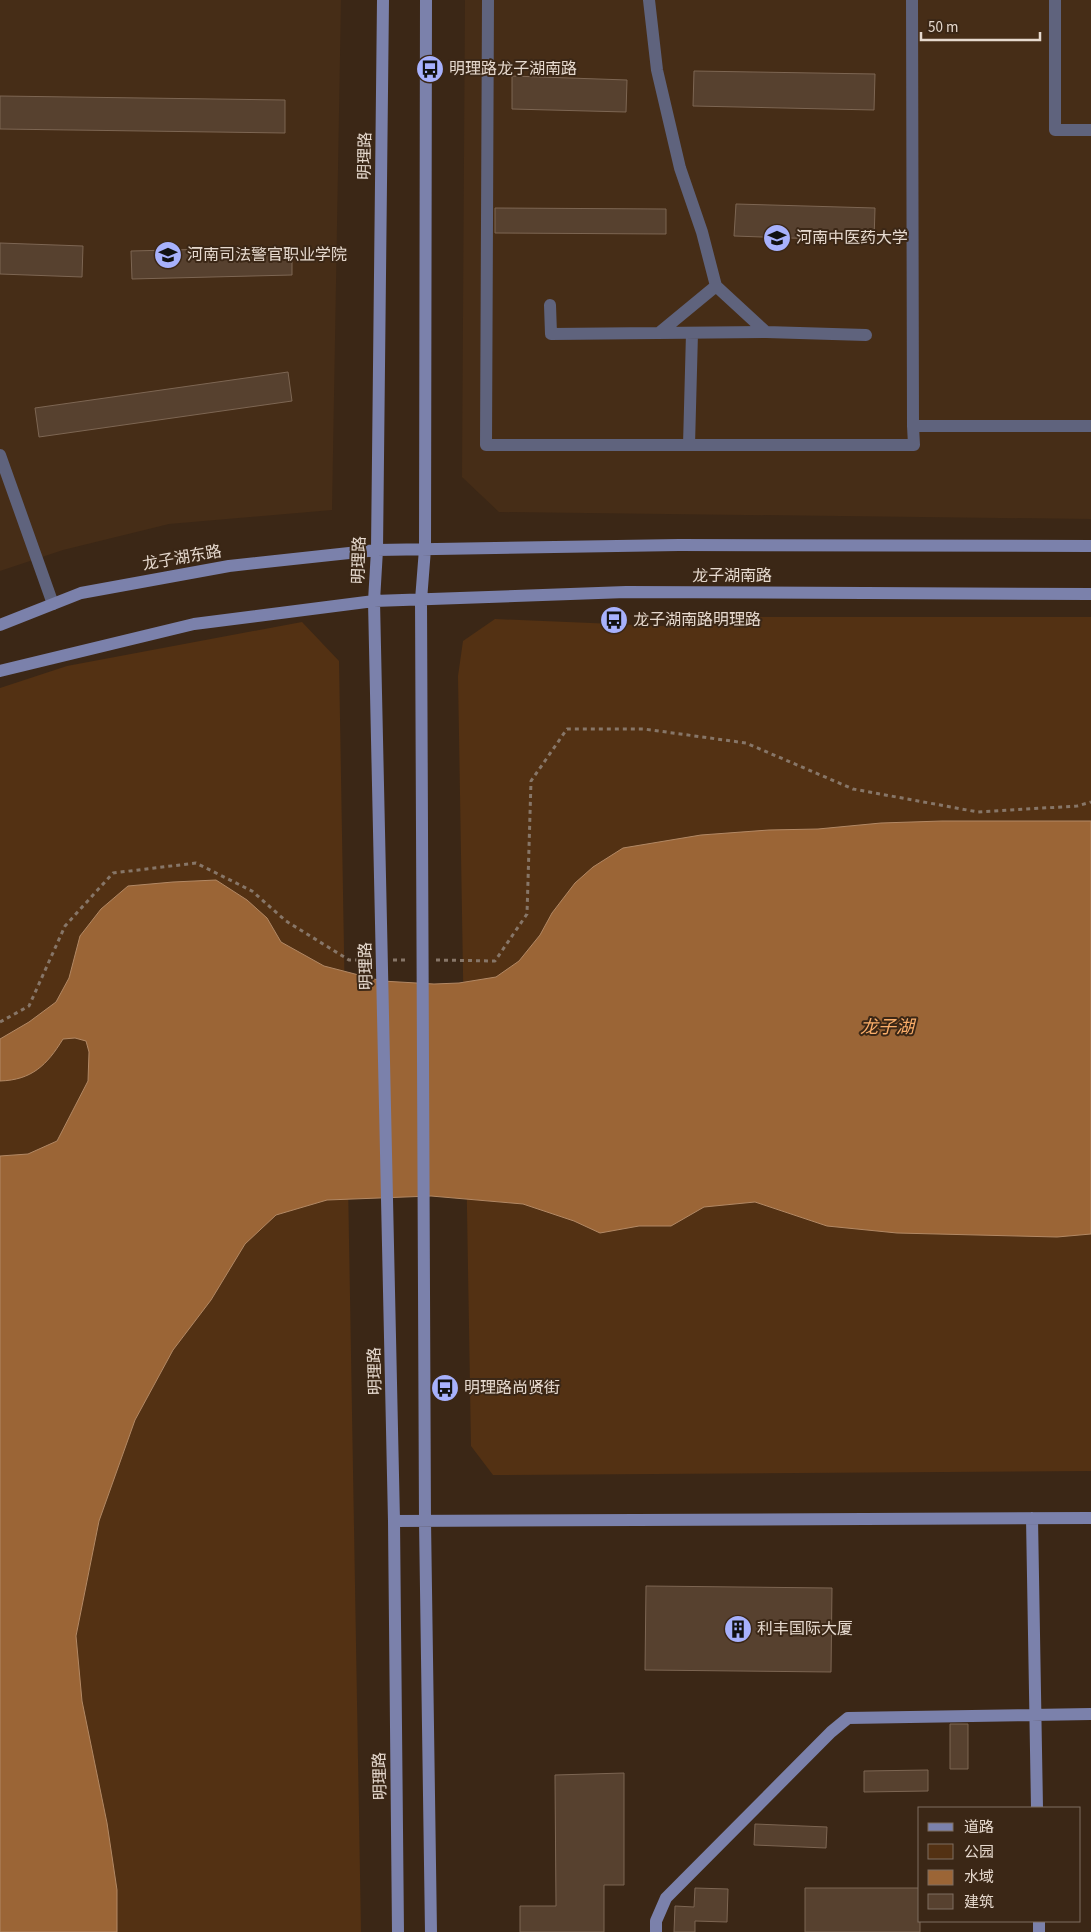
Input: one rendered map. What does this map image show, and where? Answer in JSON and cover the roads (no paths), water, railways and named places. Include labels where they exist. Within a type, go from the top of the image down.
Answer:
[{"type":"main road","name":"明理路","points":[[383,0],[377,550],[374,602],[394,1521],[398,1932]]},
{"type":"main road","points":[[426,0],[425,549],[421,600],[425,1521],[431,1932]]},
{"type":"main road","name":"龙子湖南路","points":[[377,550],[679,545],[1091,546]]},
{"type":"main road","name":"龙子湖东路","points":[[0,625],[81,593],[229,566],[377,550]]},
{"type":"main road","name":"龙子湖南路","points":[[374,602],[626,592],[1091,594]]},
{"type":"main road","points":[[0,671],[194,624],[374,602]]},
{"type":"main road","points":[[1032,1518],[1037,1807]]},
{"type":"main road","points":[[394,1521],[1091,1518]]},
{"type":"main road","points":[[656,1932],[656,1921],[666,1898],[831,1732],[848,1718],[1091,1714]]},
{"type":"street","points":[[488,0],[486,444],[914,444],[912,0]]},
{"type":"street","points":[[648,0],[657,70],[671,133],[680,168],[702,232],[716,286],[766,332]]},
{"type":"street","points":[[1055,0],[1055,130],[1091,130]]},
{"type":"street","points":[[659,333],[716,286]]},
{"type":"street","points":[[550,305],[551,334],[766,332],[866,335]]},
{"type":"street","points":[[689,444],[692,333]]},
{"type":"street","points":[[913,426],[1091,426]]},
{"type":"street","points":[[0,455],[53,604]]},
{"type":"water","name":"龙子湖","points":[[1091,821],[1091,1234],[1057,1237],[897,1233],[827,1226],[755,1202],[704,1207],[671,1226],[639,1226],[600,1233],[574,1221],[523,1204],[431,1196],[327,1200],[276,1215],[245,1244],[211,1300],[173,1350],[135,1420],[99,1521],[76,1636],[82,1701],[107,1823],[117,1890],[117,1932],[0,1932],[0,1156],[28,1154],[57,1141],[88,1081],[89,1052],[86,1041],[75,1038],[63,1039],[51,1056],[38,1069],[21,1078],[0,1081],[0,1039],[29,1022],[56,1002],[69,978],[80,936],[101,909],[128,886],[216,880],[247,900],[267,918],[281,942],[324,966],[382,981],[434,984],[459,983],[496,977],[519,961],[540,935],[552,913],[575,883],[593,867],[623,848],[701,835],[769,830],[818,829],[881,823]]},
{"type":"place","name":"明理路龙子湖南路","points":[[430,69]]},
{"type":"place","name":"河南中医药大学","points":[[777,238]]},
{"type":"place","name":"河南司法警官职业学院","points":[[168,255]]},
{"type":"place","name":"龙子湖南路明理路","points":[[614,620]]},
{"type":"place","name":"明理路尚贤街","points":[[445,1388]]},
{"type":"place","name":"利丰国际大厦","points":[[738,1629]]}]
